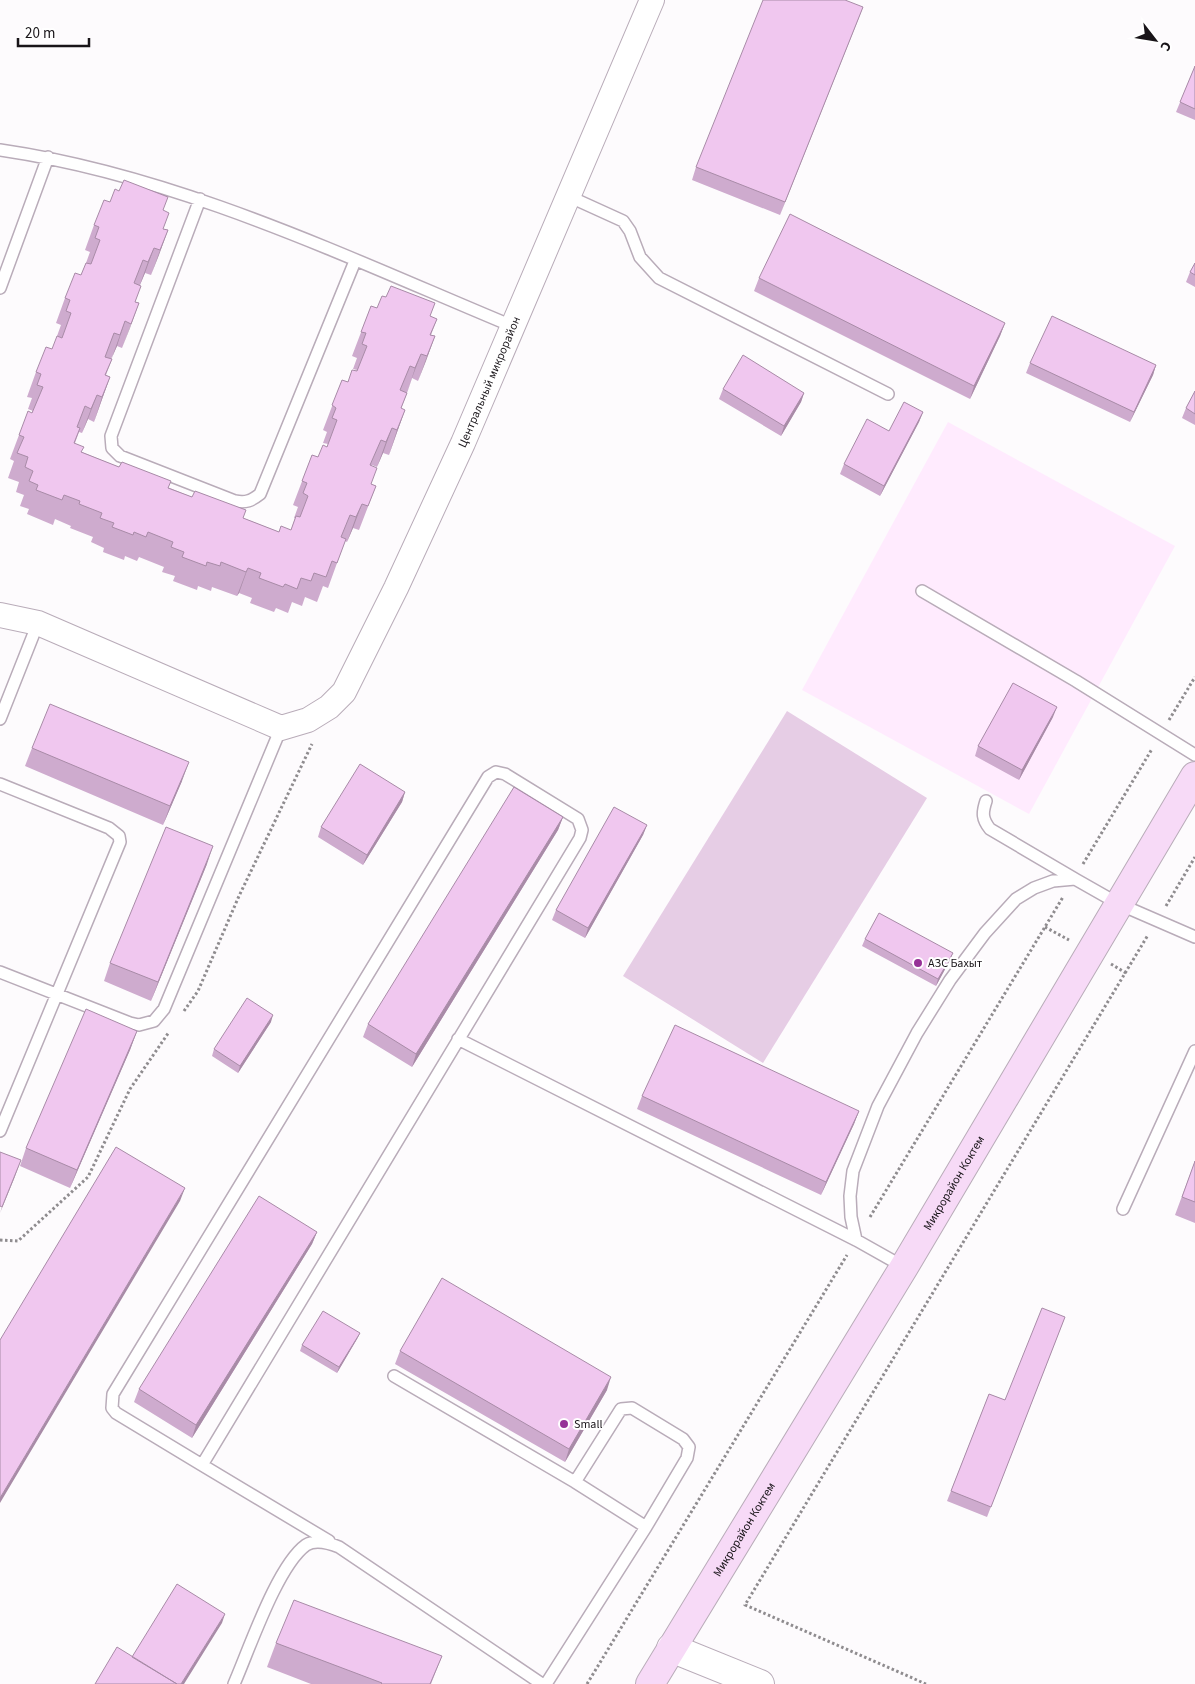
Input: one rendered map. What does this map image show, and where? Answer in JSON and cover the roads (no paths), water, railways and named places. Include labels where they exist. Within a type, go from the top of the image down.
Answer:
[{"type":"main road","name":"Микрорайон Коктем","points":[[650,1684],[708,1585],[904,1267],[1195,776]]},
{"type":"street","name":"Центральный микрорайон","points":[[281,728],[308,720],[329,707],[344,692],[396,588],[459,451],[652,0]]},
{"type":"street","points":[[0,614],[38,622],[281,728]]},
{"type":"street","points":[[671,1648],[760,1684]]},
{"type":"lane","points":[[0,150],[48,157],[200,198],[512,326]]},
{"type":"lane","points":[[0,288],[48,157]]},
{"type":"lane","points":[[568,196],[623,221],[630,231],[640,257],[659,278],[888,394]]},
{"type":"lane","points":[[200,198],[111,436],[112,448],[120,456],[235,501],[244,503],[253,500],[260,494],[355,260]]},
{"type":"lane","points":[[922,592],[1195,755]]},
{"type":"lane","points":[[0,719],[38,622]]},
{"type":"lane","points":[[0,972],[58,996],[138,1025],[154,1021],[160,1016],[281,728]]},
{"type":"lane","points":[[202,1465],[580,838],[582,830],[578,819],[574,815],[500,772],[492,773],[488,777],[113,1394],[112,1408],[116,1413],[202,1465],[339,1547],[542,1684]]},
{"type":"lane","points":[[0,784],[109,828],[118,836],[120,842],[58,996],[0,1131]]},
{"type":"lane","points":[[986,801],[982,811],[983,821],[990,829],[1120,904],[1195,937]]},
{"type":"lane","points":[[856,1240],[850,1217],[850,1196],[853,1171],[862,1143],[896,1069],[934,1004],[966,956],[1016,899],[1034,888],[1052,881],[1075,879]]},
{"type":"lane","points":[[458,1039],[856,1240],[904,1267]]},
{"type":"lane","points":[[1123,1209],[1195,1051]]},
{"type":"lane","points":[[394,1376],[575,1482],[646,1527]]},
{"type":"lane","points":[[546,1684],[646,1527],[687,1458],[690,1447],[683,1439],[632,1408],[621,1409],[575,1482]]},
{"type":"lane","points":[[234,1684],[270,1600],[295,1557],[312,1543],[324,1542],[339,1547]]},
{"type":"place","name":"АЗС Бахыт","points":[[918,963]]},
{"type":"place","name":"Small","points":[[564,1424]]}]
